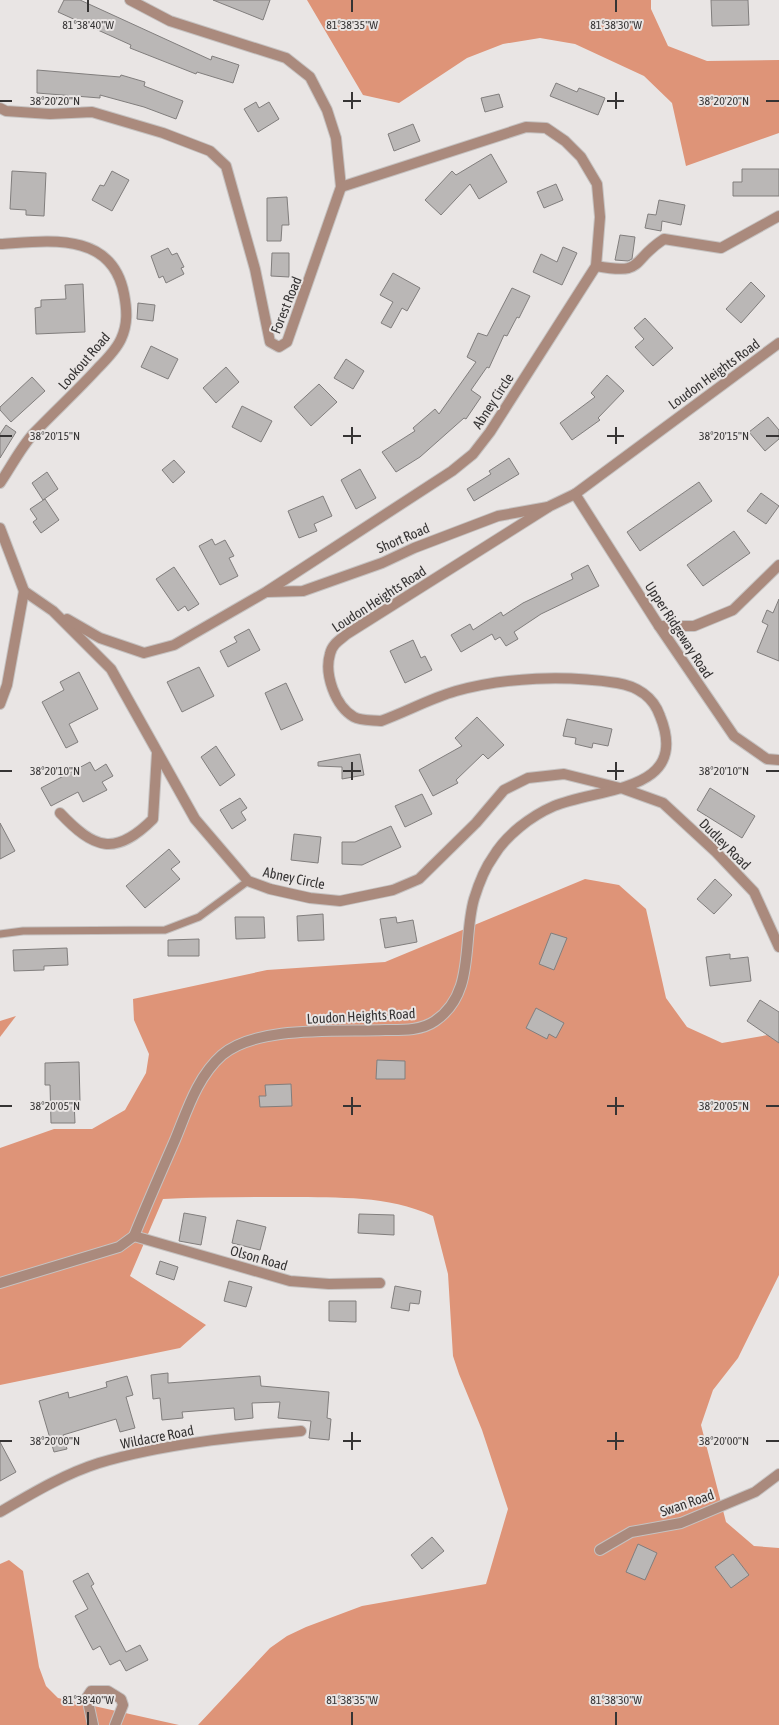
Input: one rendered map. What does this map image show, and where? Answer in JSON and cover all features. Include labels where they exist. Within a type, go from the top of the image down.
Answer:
[{"type":"street","name":"Forest Road","points":[[0,108],[6,111],[50,114],[92,112],[163,133],[210,151],[226,166],[255,269],[270,342],[279,347],[287,342],[341,187],[336,138],[327,110],[310,77],[286,58],[170,21],[130,0]]},
{"type":"street","name":"Abney Circle","points":[[24,591],[53,611],[100,638],[144,653],[174,645],[266,592],[452,471],[473,454],[490,432],[596,266],[600,217],[597,184],[581,157],[566,141],[546,128],[526,127],[499,134],[341,187]]},
{"type":"street","points":[[596,266],[620,270],[633,268],[664,238],[721,248],[779,216]]},
{"type":"street","name":"Lookout Road","points":[[0,244],[70,242],[87,246],[98,252],[113,265],[121,281],[126,322],[121,340],[110,356],[32,435],[0,484]]},
{"type":"street","name":"Loudon Heights Road","points":[[134,1236],[199,1083],[222,1054],[251,1039],[283,1034],[413,1029],[434,1022],[454,1004],[462,988],[474,899],[493,856],[514,830],[554,806],[601,793],[624,789],[648,777],[663,760],[668,740],[659,713],[650,699],[633,686],[584,678],[512,681],[455,691],[381,721],[355,718],[344,709],[334,693],[328,663],[334,644],[550,506],[575,494],[779,343]]},
{"type":"street","name":"Upper Ridgeway Road","points":[[575,494],[659,626],[734,736],[766,759],[779,760]]},
{"type":"street","name":"Short Road","points":[[266,592],[303,590],[382,563],[414,548],[498,516],[550,506]]},
{"type":"street","points":[[0,528],[24,591],[7,685],[0,704]]},
{"type":"street","points":[[659,626],[694,626],[733,610],[779,565]]},
{"type":"street","name":"Abney Circle","points":[[53,611],[111,669],[195,819],[248,881],[270,889],[310,898],[340,901],[393,890],[419,879],[476,823],[504,790],[528,778],[564,774],[624,789]]},
{"type":"street","points":[[60,814],[79,833],[98,844],[118,842],[137,835],[152,819],[158,753]]},
{"type":"street","name":"Dudley Road","points":[[624,789],[663,803],[716,852],[754,892],[779,947]]},
{"type":"street","points":[[0,1283],[119,1247],[134,1236]]},
{"type":"street","name":"Olson Road","points":[[134,1236],[290,1281],[329,1284],[380,1282]]},
{"type":"street","name":"Wildacre Road","points":[[0,1512],[39,1489],[98,1464],[224,1439],[301,1431]]},
{"type":"street","name":"Swan Road","points":[[600,1550],[631,1532],[681,1523],[755,1492],[779,1474]]},
{"type":"street","points":[[93,1725],[87,1696],[91,1692],[108,1692],[121,1700],[122,1705],[116,1725]]},
{"type":"lane","points":[[0,934],[23,931],[166,930],[198,917],[248,881]]},
{"type":"shaded area","points":[[307,0],[651,0],[651,9],[668,46],[707,61],[779,60],[779,133],[686,166],[672,103],[644,76],[575,44],[540,38],[503,44],[467,58],[399,103],[363,95]]},
{"type":"shaded area","points":[[585,879],[619,885],[646,909],[666,998],[687,1027],[722,1043],[779,1033],[779,1275],[738,1358],[713,1390],[701,1425],[726,1522],[754,1546],[779,1548],[779,1725],[198,1725],[270,1648],[287,1636],[362,1606],[486,1584],[508,1509],[482,1430],[453,1356],[448,1274],[433,1216],[398,1204],[363,1199],[210,1197],[163,1199],[130,1276],[206,1325],[180,1348],[0,1385],[0,1148],[54,1129],[92,1129],[125,1110],[146,1073],[149,1054],[134,1020],[133,999],[267,970],[385,962]]},
{"type":"shaded area","points":[[16,1016],[0,1037],[0,1021]]},
{"type":"shaded area","points":[[9,1560],[23,1571],[39,1667],[46,1686],[58,1698],[179,1725],[0,1725],[0,1564]]},
{"type":"building","points":[[64,0],[80,0],[211,60],[212,56],[239,65],[233,83],[197,72],[196,74],[130,48],[131,45],[58,12]]},
{"type":"building","points":[[213,0],[270,0],[263,20]]},
{"type":"building","points":[[711,0],[748,0],[749,25],[712,26]]},
{"type":"building","points":[[37,70],[120,77],[121,75],[145,82],[144,86],[183,101],[176,119],[144,107],[100,95],[100,98],[37,93]]},
{"type":"building","points":[[556,83],[577,92],[579,88],[605,98],[598,115],[550,96]]},
{"type":"building","points":[[499,94],[503,107],[485,112],[481,98]]},
{"type":"building","points":[[256,102],[259,108],[269,102],[279,119],[258,132],[244,109]]},
{"type":"building","points":[[413,124],[420,141],[394,151],[388,134]]},
{"type":"building","points":[[491,154],[507,182],[479,199],[470,184],[441,215],[425,200],[452,171],[456,175]]},
{"type":"building","points":[[742,169],[779,169],[779,196],[733,196],[733,182],[742,182]]},
{"type":"building","points":[[12,171],[46,173],[44,216],[26,215],[26,210],[10,209]]},
{"type":"building","points":[[112,171],[129,180],[112,211],[92,200],[100,185],[104,186]]},
{"type":"building","points":[[556,184],[563,200],[544,208],[537,192]]},
{"type":"building","points":[[287,197],[289,225],[282,225],[281,241],[267,241],[267,198]]},
{"type":"building","points":[[659,200],[685,205],[681,225],[662,221],[661,231],[645,228],[648,214],[656,215]]},
{"type":"building","points":[[620,235],[635,237],[632,259],[628,261],[615,260]]},
{"type":"building","points":[[563,247],[577,253],[562,285],[533,272],[541,254],[557,262]]},
{"type":"building","points":[[168,248],[172,255],[177,253],[184,267],[181,268],[184,274],[166,283],[163,276],[159,278],[151,256]]},
{"type":"building","points":[[272,253],[289,253],[289,277],[271,276]]},
{"type":"building","points":[[393,273],[420,288],[407,311],[402,308],[391,328],[381,323],[393,302],[380,295]]},
{"type":"building","points":[[751,282],[765,296],[741,323],[726,309]]},
{"type":"building","points":[[83,284],[85,332],[36,334],[35,308],[41,307],[41,300],[66,299],[65,285]]},
{"type":"building","points":[[512,288],[530,296],[507,336],[504,335],[489,368],[487,367],[471,390],[481,397],[466,419],[464,418],[420,457],[396,472],[382,452],[415,431],[413,428],[435,409],[439,414],[476,362],[467,357],[478,333],[487,336]]},
{"type":"building","points":[[138,303],[155,305],[153,321],[137,319]]},
{"type":"building","points":[[645,318],[673,348],[653,366],[635,347],[644,339],[634,328]]},
{"type":"building","points":[[151,346],[178,359],[168,379],[141,367]]},
{"type":"building","points":[[346,359],[364,371],[353,389],[334,378]]},
{"type":"building","points":[[226,367],[239,382],[216,403],[203,388]]},
{"type":"building","points":[[607,375],[624,391],[598,418],[600,420],[572,440],[560,423],[595,397],[591,393]]},
{"type":"building","points":[[32,377],[45,391],[11,422],[0,410],[0,407]]},
{"type":"building","points":[[319,384],[337,402],[311,426],[294,407]]},
{"type":"building","points":[[242,406],[272,421],[261,442],[232,427]]},
{"type":"building","points":[[768,417],[779,430],[779,439],[765,451],[749,432]]},
{"type":"building","points":[[6,425],[16,432],[0,458],[0,434]]},
{"type":"building","points":[[509,458],[519,474],[474,501],[467,489],[491,474],[489,471]]},
{"type":"building","points":[[174,460],[185,472],[173,483],[162,470]]},
{"type":"building","points":[[360,469],[376,498],[356,509],[341,480]]},
{"type":"building","points":[[47,472],[58,489],[43,500],[32,483]]},
{"type":"building","points":[[699,482],[712,501],[640,551],[627,532]]},
{"type":"building","points":[[761,493],[779,506],[766,524],[747,511]]},
{"type":"building","points":[[323,496],[332,516],[314,524],[317,531],[299,538],[288,511]]},
{"type":"building","points":[[45,499],[59,520],[41,533],[33,522],[37,519],[30,509]]},
{"type":"building","points":[[734,531],[750,553],[703,586],[687,565]]},
{"type":"building","points":[[212,539],[215,545],[225,540],[234,556],[229,558],[238,576],[220,585],[199,546]]},
{"type":"building","points":[[588,565],[599,586],[541,614],[514,632],[518,639],[506,646],[500,637],[495,640],[492,634],[461,652],[451,635],[470,624],[473,630],[501,612],[503,616],[523,603],[573,579],[571,574]]},
{"type":"building","points":[[174,567],[199,604],[188,611],[185,606],[178,611],[156,579]]},
{"type":"building","points":[[779,599],[779,661],[757,652],[768,625],[762,622],[767,610],[773,613]]},
{"type":"building","points":[[249,629],[260,650],[228,667],[220,651],[237,642],[234,637]]},
{"type":"building","points":[[413,640],[421,658],[425,656],[432,670],[405,683],[390,651]]},
{"type":"building","points":[[199,667],[214,696],[182,712],[167,682]]},
{"type":"building","points":[[79,672],[98,709],[69,724],[78,742],[66,748],[42,702],[64,690],[60,682]]},
{"type":"building","points":[[286,683],[303,720],[281,730],[265,693]]},
{"type":"building","points":[[477,717],[504,745],[488,759],[483,754],[456,780],[458,783],[433,796],[419,770],[462,746],[455,738]]},
{"type":"building","points":[[567,719],[612,729],[608,746],[593,743],[592,748],[575,744],[576,738],[563,736]]},
{"type":"building","points":[[216,746],[235,775],[220,786],[201,757]]},
{"type":"building","points":[[360,754],[364,775],[342,779],[342,767],[318,766],[318,762]]},
{"type":"building","points":[[90,762],[95,771],[106,764],[113,776],[102,782],[107,790],[83,802],[78,792],[51,806],[41,788]]},
{"type":"building","points":[[710,788],[755,816],[742,838],[697,810]]},
{"type":"building","points":[[422,794],[432,814],[405,827],[395,806]]},
{"type":"building","points":[[240,798],[247,808],[241,812],[246,820],[232,829],[220,810]]},
{"type":"building","points":[[0,823],[15,851],[0,859]]},
{"type":"building","points":[[391,826],[401,847],[362,865],[342,864],[342,842],[355,842]]},
{"type":"building","points":[[294,834],[321,837],[318,863],[291,860]]},
{"type":"building","points":[[169,849],[180,862],[171,869],[180,879],[145,908],[126,886]]},
{"type":"building","points":[[715,879],[732,895],[714,914],[697,899]]},
{"type":"building","points":[[323,914],[324,940],[298,941],[297,916]]},
{"type":"building","points":[[235,917],[264,917],[265,938],[236,939]]},
{"type":"building","points":[[396,917],[397,923],[413,920],[417,942],[385,948],[380,919]]},
{"type":"building","points":[[551,933],[567,938],[554,970],[539,964]]},
{"type":"building","points":[[199,939],[199,956],[168,956],[168,940]]},
{"type":"building","points":[[67,948],[68,965],[44,966],[44,970],[14,971],[13,950]]},
{"type":"building","points":[[730,954],[730,959],[748,957],[751,981],[710,986],[706,957]]},
{"type":"building","points":[[760,1000],[779,1012],[779,1043],[747,1021]]},
{"type":"building","points":[[536,1008],[564,1023],[556,1038],[549,1034],[547,1039],[526,1028]]},
{"type":"building","points":[[377,1060],[405,1061],[405,1079],[376,1079]]},
{"type":"building","points":[[79,1062],[80,1101],[74,1101],[75,1123],[51,1123],[50,1085],[45,1085],[45,1063]]},
{"type":"building","points":[[291,1084],[292,1106],[260,1107],[259,1096],[266,1096],[265,1085]]},
{"type":"building","points":[[184,1213],[206,1217],[201,1245],[179,1241]]},
{"type":"building","points":[[359,1214],[394,1215],[394,1235],[358,1233]]},
{"type":"building","points":[[237,1220],[266,1227],[260,1250],[232,1243]]},
{"type":"building","points":[[160,1261],[178,1267],[174,1280],[156,1274]]},
{"type":"building","points":[[229,1281],[252,1287],[246,1307],[224,1301]]},
{"type":"building","points":[[395,1286],[421,1291],[419,1304],[410,1303],[409,1311],[391,1308]]},
{"type":"building","points":[[329,1301],[356,1301],[356,1322],[329,1321]]},
{"type":"building","points":[[168,1373],[168,1383],[260,1376],[261,1386],[329,1392],[327,1418],[331,1419],[329,1440],[309,1438],[311,1421],[278,1418],[280,1402],[252,1403],[253,1418],[235,1420],[234,1408],[182,1412],[183,1418],[162,1420],[160,1398],[153,1399],[151,1375]]},
{"type":"building","points":[[127,1376],[133,1395],[126,1397],[135,1428],[120,1432],[116,1419],[63,1435],[67,1449],[54,1452],[39,1401],[68,1392],[69,1398],[107,1387],[106,1382]]},
{"type":"building","points":[[0,1442],[16,1472],[0,1481]]},
{"type":"building","points":[[432,1537],[444,1551],[422,1569],[411,1555]]},
{"type":"building","points":[[638,1544],[657,1553],[645,1580],[626,1572]]},
{"type":"building","points":[[733,1554],[749,1575],[731,1588],[715,1567]]},
{"type":"building","points":[[88,1573],[94,1584],[91,1586],[126,1652],[140,1645],[148,1660],[126,1671],[120,1660],[110,1665],[100,1646],[93,1650],[75,1616],[88,1609],[73,1581]]}]
